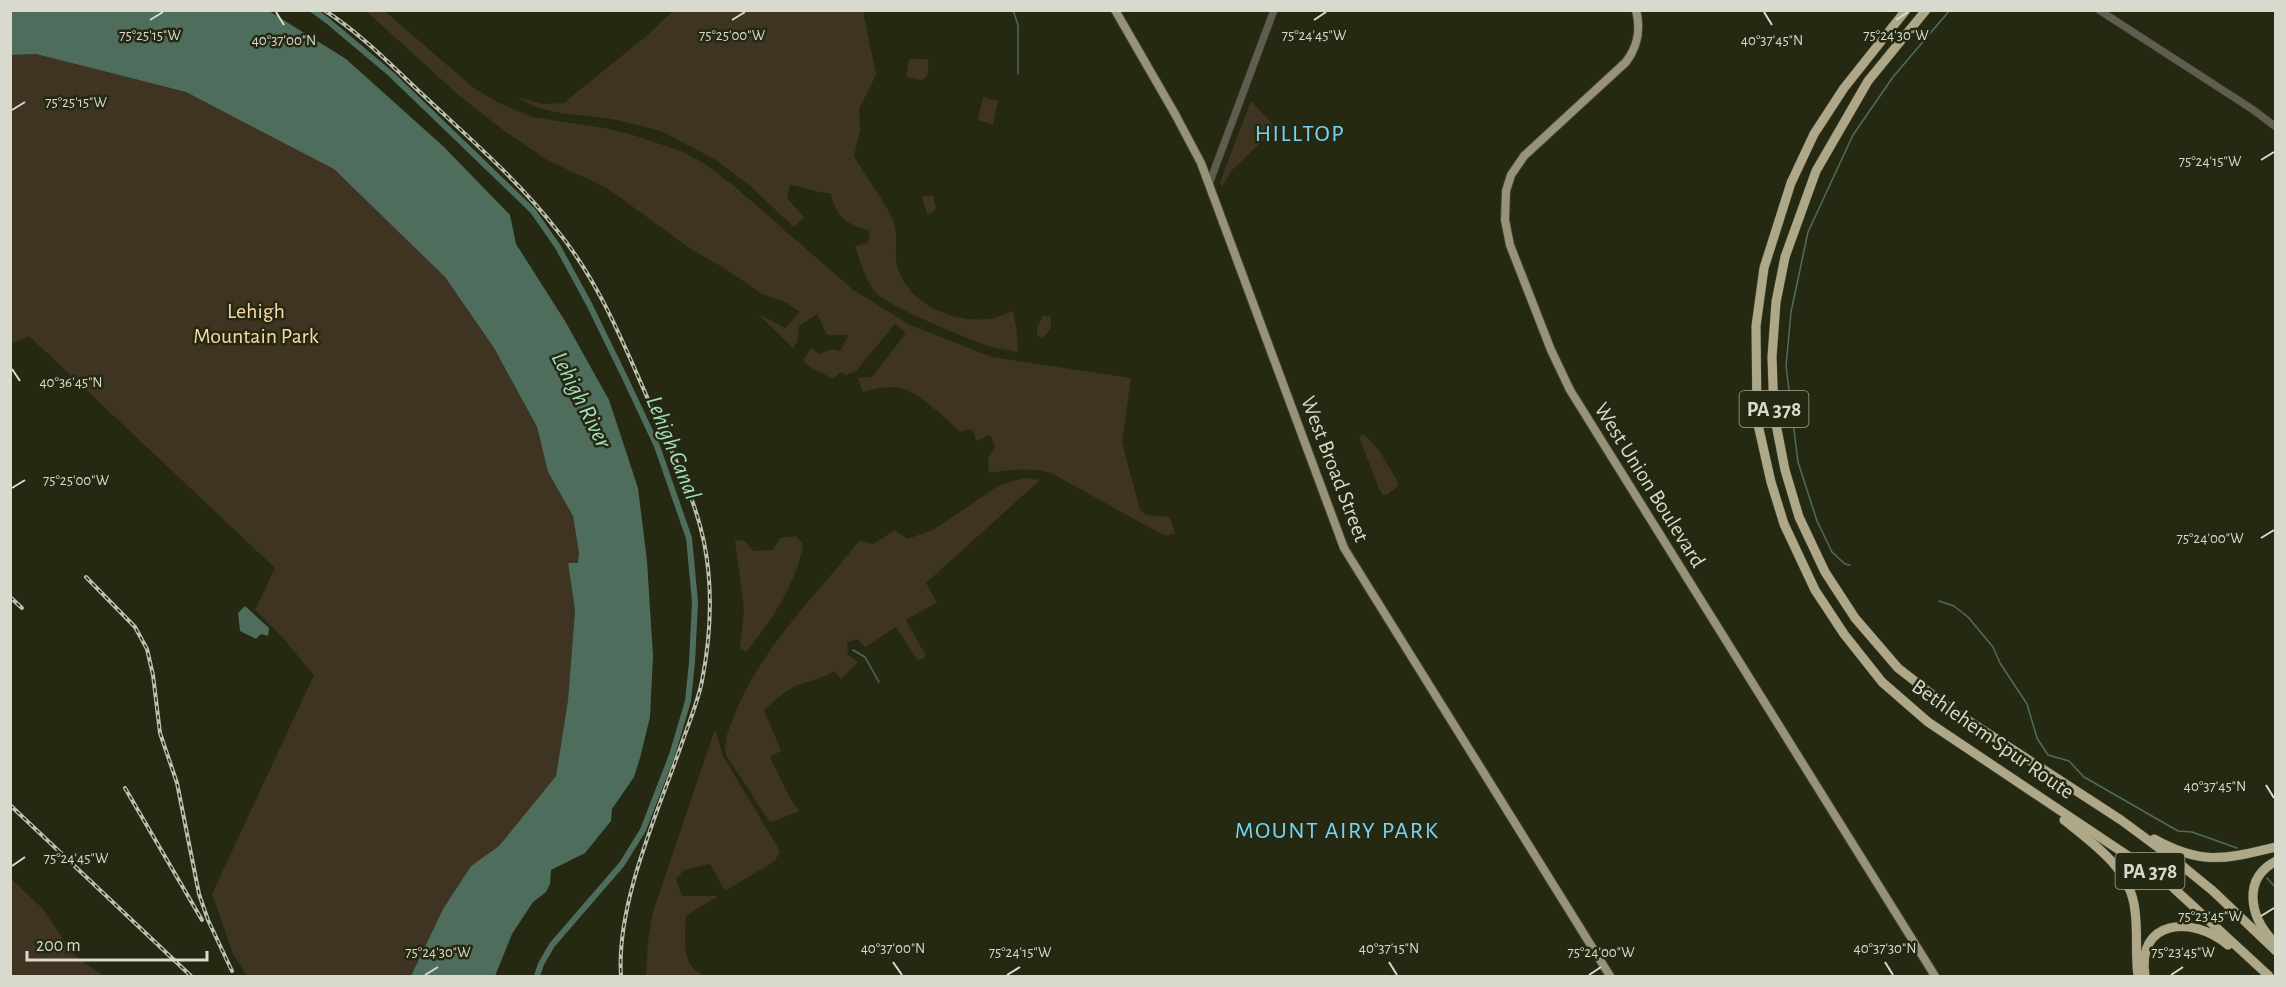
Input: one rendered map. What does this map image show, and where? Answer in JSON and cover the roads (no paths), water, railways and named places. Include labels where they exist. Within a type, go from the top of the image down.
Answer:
[{"type":"highway","name":"Bethlehem Spur Route","points":[[1906,10],[1844,88],[1814,134],[1791,183],[1764,268],[1756,326],[1756,420],[1784,524],[1815,590],[1844,634],[1882,682],[1928,722],[2167,882],[2269,976]]},
{"type":"highway","name":"Bethlehem Spur Route","points":[[1926,10],[1868,81],[1815,171],[1785,257],[1776,302],[1772,357],[1774,414],[1785,470],[1799,517],[1825,572],[1855,618],[1898,668],[1952,710],[2121,820],[2213,891],[2276,951]]},
{"type":"highway","points":[[2018,784],[2096,846],[2119,870],[2127,883],[2135,911],[2138,976]]},
{"type":"highway","points":[[2121,820],[2174,850],[2199,858],[2230,857],[2276,847]]},
{"type":"highway","points":[[2276,861],[2259,875],[2254,883],[2252,899],[2258,921],[2276,944]]},
{"type":"highway","points":[[2145,976],[2145,957],[2152,940],[2168,928],[2181,926],[2202,929],[2219,938],[2263,976]]},
{"type":"main road","name":"West Broad Street","points":[[1115,10],[1192,144],[1209,184],[1344,548],[1610,976]]},
{"type":"main road","name":"West Union Boulevard","points":[[1636,10],[1639,34],[1635,47],[1626,62],[1529,151],[1515,168],[1508,181],[1504,200],[1508,236],[1551,350],[1570,390],[1935,976]]},
{"type":"street","points":[[1209,184],[1274,10]]},
{"type":"street","points":[[2100,10],[2276,127]]},
{"type":"water","name":"Lehigh River","points":[[10,11],[269,11],[346,59],[444,147],[510,215],[516,244],[565,321],[609,400],[638,488],[647,561],[653,656],[650,717],[634,777],[612,809],[611,821],[585,853],[551,870],[550,884],[546,892],[533,902],[512,934],[495,976],[411,976],[443,909],[471,866],[499,846],[556,776],[568,700],[575,610],[568,563],[578,563],[579,553],[573,516],[548,472],[537,427],[494,348],[445,277],[334,169],[186,92],[36,54],[11,55]]},
{"type":"water","points":[[245,606],[269,628],[268,636],[261,634],[256,639],[240,631],[238,613]]},
{"type":"waterway","name":"Lehigh Canal","points":[[313,10],[391,74],[533,211],[558,247],[626,380],[657,446],[689,538],[695,602],[692,662],[688,701],[672,755],[643,830],[622,864],[552,945],[537,976]]},
{"type":"waterway","points":[[1013,10],[1018,25],[1018,74]]},
{"type":"waterway","points":[[1850,565],[1845,564],[1832,552],[1817,521],[1798,462],[1786,366],[1791,312],[1808,232],[1853,135],[1893,77],[1950,10]]},
{"type":"waterway","points":[[1939,601],[1954,606],[1968,617],[1993,647],[2000,663],[2027,704],[2037,738],[2048,755],[2069,761],[2084,777],[2178,831],[2192,832],[2237,848]]},
{"type":"waterway","points":[[853,650],[865,657],[879,682]]},
{"type":"waterway","points":[[2267,878],[2276,888]]},
{"type":"railway","points":[[324,10],[375,50],[492,159],[541,211],[571,249],[598,292],[620,337],[681,473],[700,524],[709,576],[710,611],[705,664],[696,703],[632,887],[621,947],[621,976]]},
{"type":"railway","points":[[86,577],[135,627],[147,649],[153,675],[160,733],[177,783],[199,894],[208,920],[232,971]]},
{"type":"railway","points":[[10,597],[22,608]]},
{"type":"railway","points":[[125,788],[202,920]]},
{"type":"railway","points":[[10,805],[191,976]]},
{"type":"district","name":"HILLTOP","points":[[1300,134]]},
{"type":"district","name":"MOUNT AIRY PARK","points":[[1337,831]]},
{"type":"park label","name":"Lehigh Mountain Park","points":[[256,324]]}]
